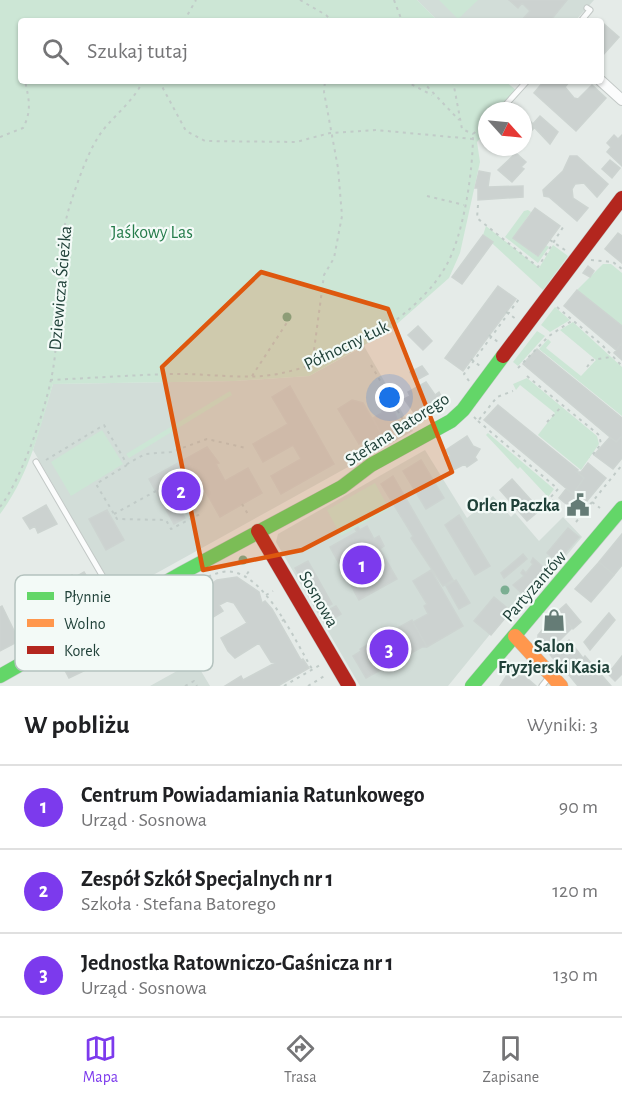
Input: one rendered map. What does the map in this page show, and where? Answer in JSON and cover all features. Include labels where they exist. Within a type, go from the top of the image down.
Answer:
[{"type":"street","points":[[604,84],[622,100]]},
{"type":"street","name":"Stefana Batorego","points":[[180,575],[342,487],[371,465],[458,415],[622,198]]},
{"type":"street","name":"Partyzantów","points":[[472,686],[622,508]]},
{"type":"street","name":"Sosnowa","points":[[258,531],[349,686]]},
{"type":"street","points":[[515,636],[547,680],[561,686]]},
{"type":"street","name":"Stefana Batorego","points":[[0,676],[15,668]]},
{"type":"lane","points":[[583,18],[590,10],[587,8]]},
{"type":"lane","points":[[508,102],[524,84]]},
{"type":"lane","points":[[36,462],[102,575]]},
{"type":"path","points":[[186,18],[196,0]]},
{"type":"path","points":[[300,0],[329,18]]},
{"type":"path","points":[[394,0],[401,18]]},
{"type":"path","points":[[0,137],[23,128],[29,117],[30,105],[26,84]]},
{"type":"path","name":"Dziewicza Ścieżka","points":[[0,507],[25,459],[54,363],[63,235],[70,204],[102,131],[136,95],[142,84]]},
{"type":"path","points":[[161,84],[186,131],[205,141],[296,142],[330,134],[376,130],[473,139]]},
{"type":"path","points":[[312,365],[324,275],[334,258],[342,216],[339,177],[330,134],[325,84]]},
{"type":"path","points":[[411,84],[434,96]]},
{"type":"path","points":[[424,84],[459,120]]},
{"type":"path","points":[[453,84],[462,129],[473,134],[478,130]]},
{"type":"path","name":"Północny Łuk","points":[[50,380],[173,374],[252,376],[280,374],[312,365],[387,328],[425,294],[450,256],[473,166],[473,134]]},
{"type":"path","points":[[427,196],[464,205]]},
{"type":"path","points":[[478,205],[477,218],[538,267],[551,241],[566,224]]},
{"type":"path","points":[[551,241],[570,254]]},
{"type":"path","points":[[588,260],[613,262],[622,269]]},
{"type":"path","points":[[473,386],[464,374],[519,299]]},
{"type":"path","points":[[555,305],[602,345],[622,366]]},
{"type":"path","points":[[507,313],[520,322]]},
{"type":"path","points":[[518,368],[549,336],[573,320]]},
{"type":"path","points":[[252,376],[288,321]]},
{"type":"path","points":[[490,336],[503,345]]},
{"type":"path","points":[[587,367],[592,360],[611,357]]},
{"type":"path","points":[[473,360],[485,369]]},
{"type":"path","points":[[371,365],[412,435]]},
{"type":"path","points":[[528,376],[599,435],[601,444],[590,458]]},
{"type":"path","points":[[478,421],[497,397],[513,392]]},
{"type":"path","points":[[547,422],[563,405]]},
{"type":"path","points":[[471,415],[558,489],[550,498],[554,502]]},
{"type":"path","points":[[46,460],[104,425],[127,464]]},
{"type":"path","points":[[202,513],[171,529],[166,519],[117,519],[96,484],[145,454],[171,452],[207,439],[246,448]]},
{"type":"path","points":[[576,522],[622,465]]},
{"type":"path","points":[[114,514],[156,491]]},
{"type":"path","points":[[592,502],[600,508]]},
{"type":"path","points":[[242,504],[249,516]]},
{"type":"path","points":[[225,566],[226,571]]},
{"type":"path","points":[[213,577],[226,571],[246,576],[266,595],[312,669]]},
{"type":"path","points":[[266,595],[273,591]]},
{"type":"path","points":[[282,621],[288,616]]},
{"type":"path","points":[[297,645],[304,641]]},
{"type":"path","points":[[305,657],[311,653]]},
{"type":"path","points":[[284,686],[322,663]]},
{"type":"path","points":[[308,686],[328,674]]},
{"type":"path","points":[[185,686],[194,681],[197,686]]},
{"type":"highlighted area","points":[[261,272],[388,309],[452,472],[302,550],[203,570],[162,367]]},
{"type":"shaded area","points":[[417,0],[594,0],[578,18],[435,18]]},
{"type":"shaded area","points":[[364,346],[413,431],[153,575],[105,575],[33,450],[53,384],[235,381],[309,376]]},
{"type":"shaded area","points":[[425,450],[467,518],[493,496],[511,517],[515,513],[539,541],[563,517],[582,537],[529,600],[522,595],[448,686],[360,686],[276,542],[278,534]]},
{"type":"shaded area","points":[[177,671],[201,671],[210,686],[150,686]]},
{"type":"green space","name":"Jaśkowy Las","points":[[0,0],[417,0],[435,18],[18,18],[18,84],[509,84],[516,90],[507,102],[478,102],[477,142],[480,162],[460,253],[449,278],[389,331],[309,376],[235,381],[53,384],[26,468],[0,514]]},
{"type":"green space","points":[[439,0],[478,0],[459,18]]},
{"type":"green space","points":[[524,211],[531,212],[513,238],[537,256],[546,245],[549,247],[538,263],[505,237]]},
{"type":"green space","points":[[486,226],[539,268],[553,245],[568,256],[543,290],[483,235]]},
{"type":"green space","points":[[603,264],[611,264],[622,273],[622,326],[577,290]]},
{"type":"green space","points":[[555,307],[570,320],[550,332],[541,325]]},
{"type":"green space","points":[[573,322],[622,367],[622,416],[539,349],[548,339],[551,342],[546,348],[581,376],[596,360],[560,330]]},
{"type":"green space","points":[[537,331],[545,336],[518,366],[513,362]]},
{"type":"green space","points":[[527,378],[597,436],[599,444],[581,470],[538,435],[555,413],[520,385],[516,390],[513,384]]},
{"type":"green space","points":[[230,391],[232,395],[129,458],[126,454]]},
{"type":"green space","points":[[102,430],[123,464],[71,496],[51,462]]},
{"type":"green space","points":[[488,433],[554,489],[548,497],[486,435]]},
{"type":"green space","points":[[375,483],[389,509],[341,536],[327,510]]},
{"type":"building","points":[[509,0],[567,0],[552,18],[524,18],[530,11],[522,3],[518,8]]},
{"type":"building","points":[[604,24],[619,37],[604,54]]},
{"type":"building","points":[[542,84],[568,84],[565,87],[574,98],[578,99],[592,85],[606,98],[576,131],[534,93]]},
{"type":"building","points":[[540,116],[558,132],[550,144],[532,125]]},
{"type":"building","points":[[614,135],[618,139],[622,135],[622,166],[607,152],[611,147],[607,143]]},
{"type":"building","points":[[513,156],[519,156],[526,162],[521,167],[524,169],[512,182],[498,170]]},
{"type":"building","points":[[570,156],[577,156],[608,184],[597,197],[584,183],[575,184],[572,189],[573,198],[588,208],[577,221],[549,197],[544,196],[543,190],[563,171]]},
{"type":"building","points":[[610,160],[620,168],[612,178],[602,169]]},
{"type":"building","points":[[479,171],[490,173],[488,187],[523,186],[523,197],[478,200],[478,188],[475,188]]},
{"type":"building","points":[[535,208],[560,226],[538,256],[513,238]]},
{"type":"building","points":[[618,233],[622,236],[622,263],[605,249]]},
{"type":"building","points":[[483,235],[493,242],[462,284],[452,277]]},
{"type":"building","points":[[588,266],[594,271],[590,277],[583,273]]},
{"type":"building","points":[[498,286],[516,299],[463,371],[445,358]]},
{"type":"building","points":[[577,290],[622,326],[622,343],[616,350],[564,306]]},
{"type":"building","points":[[418,326],[432,341],[423,350],[408,335]]},
{"type":"building","points":[[622,343],[622,360],[614,353]]},
{"type":"building","points":[[537,349],[622,418],[622,436],[616,442],[523,364]]},
{"type":"building","points":[[422,366],[428,374],[415,381],[410,372]]},
{"type":"building","points":[[426,382],[435,395],[439,392],[443,399],[439,402],[441,405],[418,418],[404,399],[410,396],[408,392]]},
{"type":"building","points":[[290,386],[334,464],[281,494],[271,476],[301,459],[293,445],[263,462],[253,444],[288,424],[272,397]]},
{"type":"building","points":[[352,400],[363,403],[383,437],[372,443],[371,440],[365,440],[359,444],[338,409]]},
{"type":"building","points":[[391,402],[400,428],[383,437],[373,418],[382,413],[382,407]]},
{"type":"building","points":[[498,405],[578,470],[577,472],[584,478],[573,494],[484,420]]},
{"type":"building","points":[[467,436],[473,446],[480,449],[475,457],[477,460],[467,467],[465,464],[453,470],[445,459],[450,456],[446,450]]},
{"type":"building","points":[[622,436],[622,458],[613,469],[594,455],[610,437],[616,442]]},
{"type":"building","points":[[207,447],[219,463],[216,464],[225,481],[248,468],[262,493],[220,517],[187,458]]},
{"type":"building","points":[[187,458],[195,472],[167,487],[185,518],[174,524],[149,479]]},
{"type":"building","points":[[421,460],[444,498],[426,509],[403,471]]},
{"type":"building","points":[[588,463],[606,478],[577,513],[559,498],[566,489],[573,494],[584,478],[577,472],[581,472]]},
{"type":"building","points":[[393,476],[453,580],[443,586],[411,538],[413,536],[381,484]]},
{"type":"building","points":[[512,479],[540,510],[527,521],[500,490]]},
{"type":"building","points":[[46,505],[57,524],[38,533],[35,526],[30,529],[23,518]]},
{"type":"building","points":[[107,510],[124,540],[106,550],[89,519]]},
{"type":"building","points":[[459,515],[490,566],[475,575],[445,525]]},
{"type":"building","points":[[367,526],[374,539],[379,536],[384,546],[380,549],[397,579],[359,600],[330,547],[357,532],[355,529],[358,527],[360,530]]},
{"type":"building","points":[[568,528],[579,537],[557,562],[547,553]]},
{"type":"building","points":[[622,534],[622,565],[614,575],[599,562]]},
{"type":"building","points":[[523,554],[527,559],[504,578],[501,573]]},
{"type":"building","points":[[533,558],[551,574],[547,579],[544,576],[530,593],[533,595],[529,600],[513,585],[524,576],[521,573],[523,570],[526,573],[533,564],[531,562]]},
{"type":"building","points":[[308,561],[332,604],[320,610],[295,568]]},
{"type":"building","points":[[599,562],[614,575],[591,602],[575,589]]},
{"type":"building","points":[[431,570],[463,626],[427,647],[413,622],[428,614],[424,606],[427,604],[413,581]]},
{"type":"building","points":[[237,577],[259,592],[262,603],[265,601],[272,609],[301,660],[303,659],[309,668],[278,686],[225,686],[241,676],[243,680],[275,663],[271,662],[259,643],[235,658],[228,651],[221,638],[247,623],[234,603],[227,601],[219,605],[223,611],[213,617],[213,583]]},
{"type":"building","points":[[456,580],[470,603],[459,609],[446,586]]},
{"type":"building","points":[[494,597],[511,611],[491,635],[474,621]]},
{"type":"building","points":[[566,604],[581,622],[573,629],[558,611]]},
{"type":"building","points":[[2,606],[15,633],[15,643],[0,651],[0,607]]},
{"type":"building","points":[[336,606],[341,614],[333,619],[328,610]]},
{"type":"building","points":[[558,611],[572,628],[559,641],[562,645],[552,657],[538,640],[538,635]]},
{"type":"building","points":[[609,613],[615,620],[590,650],[584,642]]},
{"type":"building","points":[[412,620],[427,647],[422,647],[366,678],[353,656],[361,651],[360,649]]},
{"type":"building","points":[[569,640],[583,658],[569,675],[552,657]]},
{"type":"building","points":[[585,656],[611,686],[578,686],[569,675]]},
{"type":"building","points":[[622,656],[622,674],[615,681],[608,674]]},
{"type":"building","points":[[512,667],[521,673],[536,686],[500,686]]},
{"type":"building","points":[[65,671],[84,671],[69,678]]},
{"type":"traffic: fast","points":[[178,575],[342,487],[371,465],[451,421],[463,410],[503,356]]},
{"type":"traffic: fast","points":[[472,686],[622,508]]},
{"type":"traffic: fast","points":[[0,676],[15,668]]},
{"type":"traffic: slow","points":[[515,636],[561,686]]},
{"type":"traffic: jam","points":[[503,356],[622,198]]},
{"type":"traffic: jam","points":[[258,531],[349,686]]},
{"type":"place","name":"Zespół Szkół Specjalnych nr 1","points":[[181,491]]},
{"type":"place","name":"Orlen Paczka","points":[[578,505]]},
{"type":"place","name":"Centrum Powiadamiania Ratunkowego","points":[[362,565]]},
{"type":"place","name":"Salon Fryzjerski Kasia","points":[[554,620]]},
{"type":"place","name":"Jednostka Ratowniczo-Gaśnicza nr 1","points":[[389,649]]}]
